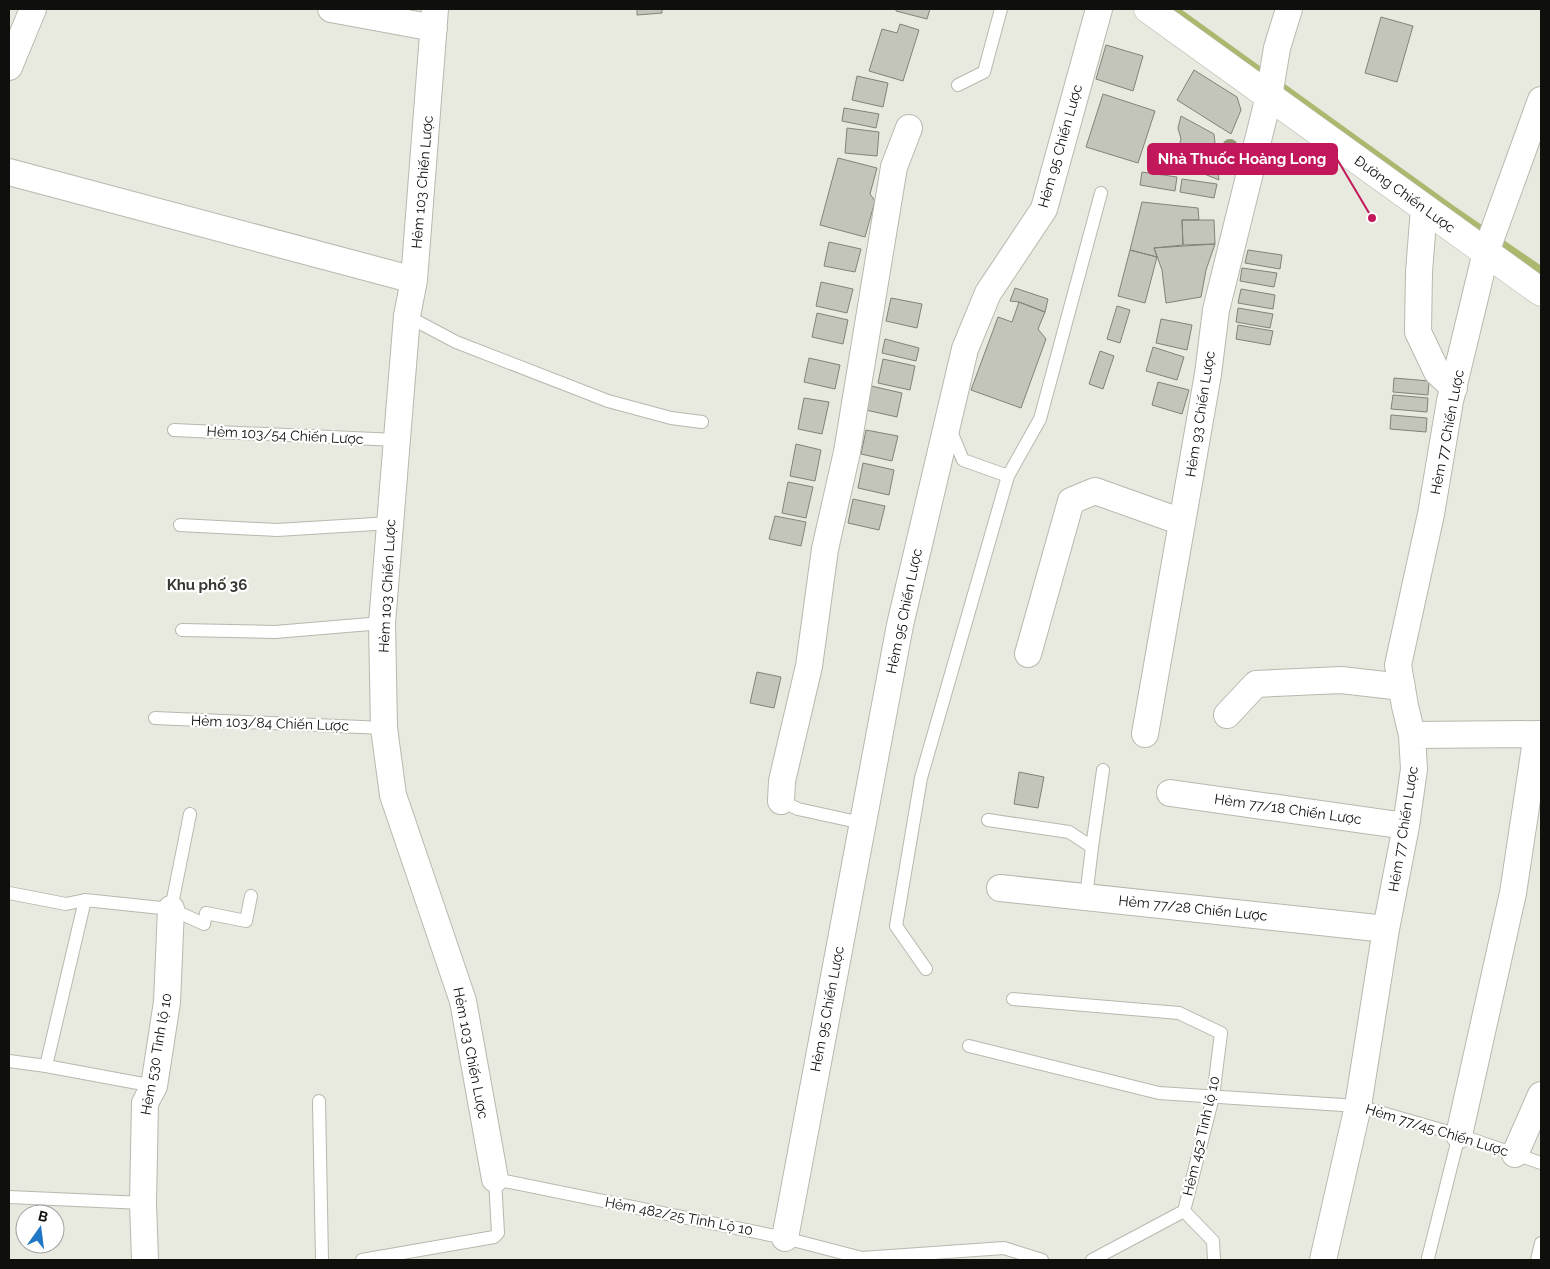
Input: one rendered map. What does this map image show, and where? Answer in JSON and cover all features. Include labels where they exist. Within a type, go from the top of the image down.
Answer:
[{"type":"street","points":[[9,67],[33,9]]},
{"type":"street","points":[[331,9],[435,18]]},
{"type":"street","name":"Hẻm 95 Chiến Lược","points":[[784,1238],[900,626],[965,349],[988,293],[1044,208],[1099,9]]},
{"type":"street","name":"Đường Chiến Lược","points":[[1148,9],[1424,208],[1490,242],[1541,292]]},
{"type":"street","name":"Hẻm 93 Chiến Lược","points":[[1145,734],[1208,374],[1216,310],[1269,96],[1277,48],[1289,9]]},
{"type":"street","name":"Hẻm 103 Chiến Lược","points":[[435,18],[414,280],[408,316],[396,440],[382,622],[384,728],[393,795],[463,1001],[495,1180]]},
{"type":"street","name":"Hẻm 77 Chiến Lược","points":[[1323,1260],[1358,1106],[1414,769],[1412,735],[1404,706],[1398,665],[1432,514],[1450,401],[1490,242],[1541,100]]},
{"type":"street","points":[[781,801],[782,781],[809,666],[825,549],[847,452],[894,167],[909,128]]},
{"type":"street","points":[[9,172],[414,280]]},
{"type":"street","points":[[1424,208],[1419,272],[1418,332],[1437,372],[1454,388]]},
{"type":"street","points":[[1028,654],[1071,501],[1095,491],[1182,522]]},
{"type":"street","points":[[1227,715],[1256,684],[1341,680],[1402,687]]},
{"type":"street","points":[[1412,735],[1539,734],[1513,893],[1459,1135]]},
{"type":"street","name":"Hẻm 77/18 Chiến Lược","points":[[1170,793],[1406,826]]},
{"type":"street","name":"Hẻm 77/28 Chiến Lược","points":[[1000,888],[1386,929]]},
{"type":"street","name":"Hẻm 530 Tỉnh lộ 10","points":[[144,1260],[145,1103],[154,1086],[167,1002],[172,909]]},
{"type":"street","points":[[1515,1154],[1541,1095]]},
{"type":"lane","points":[[958,85],[984,72],[1001,9]]},
{"type":"lane","points":[[926,969],[896,926],[920,778],[1008,476],[1040,419],[1101,193]]},
{"type":"lane","points":[[408,316],[456,342],[608,400],[671,418],[702,422]]},
{"type":"lane","points":[[947,422],[964,460],[1008,476]]},
{"type":"lane","name":"Hẻm 103/54 Chiến Lược","points":[[174,430],[396,440]]},
{"type":"lane","points":[[180,525],[277,530],[391,523]]},
{"type":"lane","points":[[182,630],[275,632],[382,622]]},
{"type":"lane","name":"Hẻm 103/84 Chiến Lược","points":[[155,718],[384,728]]},
{"type":"lane","points":[[1086,897],[1103,770]]},
{"type":"lane","points":[[781,801],[798,809],[862,823]]},
{"type":"lane","points":[[172,909],[190,814]]},
{"type":"lane","points":[[988,820],[1069,832],[1092,847]]},
{"type":"lane","points":[[9,893],[66,904],[85,900],[172,909],[204,924],[206,913],[246,921],[250,896]]},
{"type":"lane","points":[[46,1066],[85,900]]},
{"type":"lane","name":"Hẻm 452 Tỉnh lộ 10","points":[[1012,999],[1179,1013],[1221,1033],[1213,1097],[1184,1211],[1213,1241],[1214,1260]]},
{"type":"lane","name":"Hẻm 77/45 Chiến Lược","points":[[969,1046],[1159,1094],[1358,1106],[1459,1135],[1541,1163]]},
{"type":"lane","points":[[9,1061],[154,1086]]},
{"type":"lane","points":[[318,1101],[322,1260]]},
{"type":"lane","points":[[1428,1258],[1459,1135]]},
{"type":"lane","points":[[362,1260],[494,1237],[498,1233],[495,1180]]},
{"type":"lane","name":"Hẻm 482/25 Tỉnh Lộ 10","points":[[495,1180],[784,1238],[861,1259],[1004,1248],[1042,1260]]},
{"type":"lane","points":[[9,1197],[143,1203]]},
{"type":"lane","points":[[1092,1260],[1184,1211]]},
{"type":"lane","points":[[1537,1260],[1541,1243]]},
{"type":"building","points":[[637,9],[662,9],[662,13],[637,15]]},
{"type":"building","points":[[896,9],[930,9],[927,19],[896,11]]},
{"type":"building","points":[[1381,17],[1413,26],[1397,82],[1365,73]]},
{"type":"building","points":[[900,24],[919,30],[903,81],[869,71],[882,29],[897,33]]},
{"type":"building","points":[[1106,45],[1143,56],[1133,91],[1096,79]]},
{"type":"building","points":[[1194,70],[1237,97],[1241,110],[1231,134],[1177,100]]},
{"type":"building","points":[[857,76],[888,83],[883,107],[852,100]]},
{"type":"building","points":[[1103,94],[1155,111],[1138,163],[1086,147]]},
{"type":"building","points":[[844,108],[879,114],[876,128],[842,121]]},
{"type":"building","points":[[1181,116],[1214,134],[1219,180],[1175,162],[1181,139],[1178,128]]},
{"type":"building","points":[[847,128],[879,132],[877,156],[845,153]]},
{"type":"building","points":[[838,158],[877,168],[870,194],[875,201],[865,237],[820,225]]},
{"type":"building","points":[[1142,172],[1177,177],[1175,191],[1140,185]]},
{"type":"building","points":[[1182,179],[1217,184],[1214,198],[1180,192]]},
{"type":"building","points":[[1142,202],[1198,208],[1199,220],[1182,220],[1183,245],[1154,248],[1157,257],[1130,250]]},
{"type":"building","points":[[1182,220],[1214,220],[1215,244],[1183,245]]},
{"type":"building","points":[[829,242],[861,249],[855,272],[824,266]]},
{"type":"building","points":[[1215,244],[1206,270],[1201,297],[1166,303],[1162,270],[1154,248]]},
{"type":"building","points":[[1130,250],[1157,257],[1145,303],[1118,296]]},
{"type":"building","points":[[1248,250],[1282,255],[1280,269],[1245,263]]},
{"type":"building","points":[[1242,268],[1277,273],[1274,287],[1240,281]]},
{"type":"building","points":[[821,282],[853,289],[847,313],[816,306]]},
{"type":"building","points":[[1015,288],[1048,299],[1045,312],[1019,302],[1010,301]]},
{"type":"building","points":[[1241,289],[1275,295],[1273,309],[1238,303]]},
{"type":"building","points":[[891,298],[922,304],[917,328],[886,321]]},
{"type":"building","points":[[1019,302],[1045,312],[1038,329],[1046,339],[1021,408],[971,390],[998,317],[1012,322]]},
{"type":"building","points":[[1117,306],[1130,310],[1120,343],[1107,339]]},
{"type":"building","points":[[1238,308],[1273,314],[1270,328],[1236,322]]},
{"type":"building","points":[[817,313],[848,320],[843,344],[812,337]]},
{"type":"building","points":[[1161,319],[1192,325],[1187,350],[1156,343]]},
{"type":"building","points":[[1238,325],[1273,331],[1270,345],[1236,339]]},
{"type":"building","points":[[885,339],[919,348],[916,361],[882,353]]},
{"type":"building","points":[[1153,347],[1184,357],[1177,380],[1146,371]]},
{"type":"building","points":[[1100,351],[1114,356],[1103,389],[1089,384]]},
{"type":"building","points":[[809,358],[840,365],[835,389],[804,382]]},
{"type":"building","points":[[883,359],[915,366],[910,390],[878,383]]},
{"type":"building","points":[[1394,378],[1429,381],[1428,395],[1393,392]]},
{"type":"building","points":[[1158,382],[1189,390],[1182,414],[1152,405]]},
{"type":"building","points":[[871,386],[902,393],[897,417],[866,410]]},
{"type":"building","points":[[1393,395],[1428,398],[1427,412],[1391,409]]},
{"type":"building","points":[[804,398],[829,402],[822,434],[798,429]]},
{"type":"building","points":[[1391,415],[1427,418],[1426,432],[1390,429]]},
{"type":"building","points":[[866,430],[898,436],[892,461],[861,454]]},
{"type":"building","points":[[796,444],[821,450],[815,481],[790,476]]},
{"type":"building","points":[[863,463],[894,470],[889,495],[858,488]]},
{"type":"building","points":[[788,482],[813,487],[806,518],[782,513]]},
{"type":"building","points":[[853,499],[885,506],[879,530],[848,523]]},
{"type":"building","points":[[775,516],[806,522],[801,546],[769,539]]},
{"type":"building","points":[[757,672],[781,677],[774,708],[750,703]]},
{"type":"building","points":[[1019,772],[1044,777],[1038,808],[1014,804]]},
{"type":"waterway","points":[[1173,9],[1452,210],[1541,271]]},
{"type":"place","name":"Nhà Thuốc Hoàng Long","points":[[1372,218]]},
{"type":"district","name":"Khu phố 36","points":[[207,585]]}]
